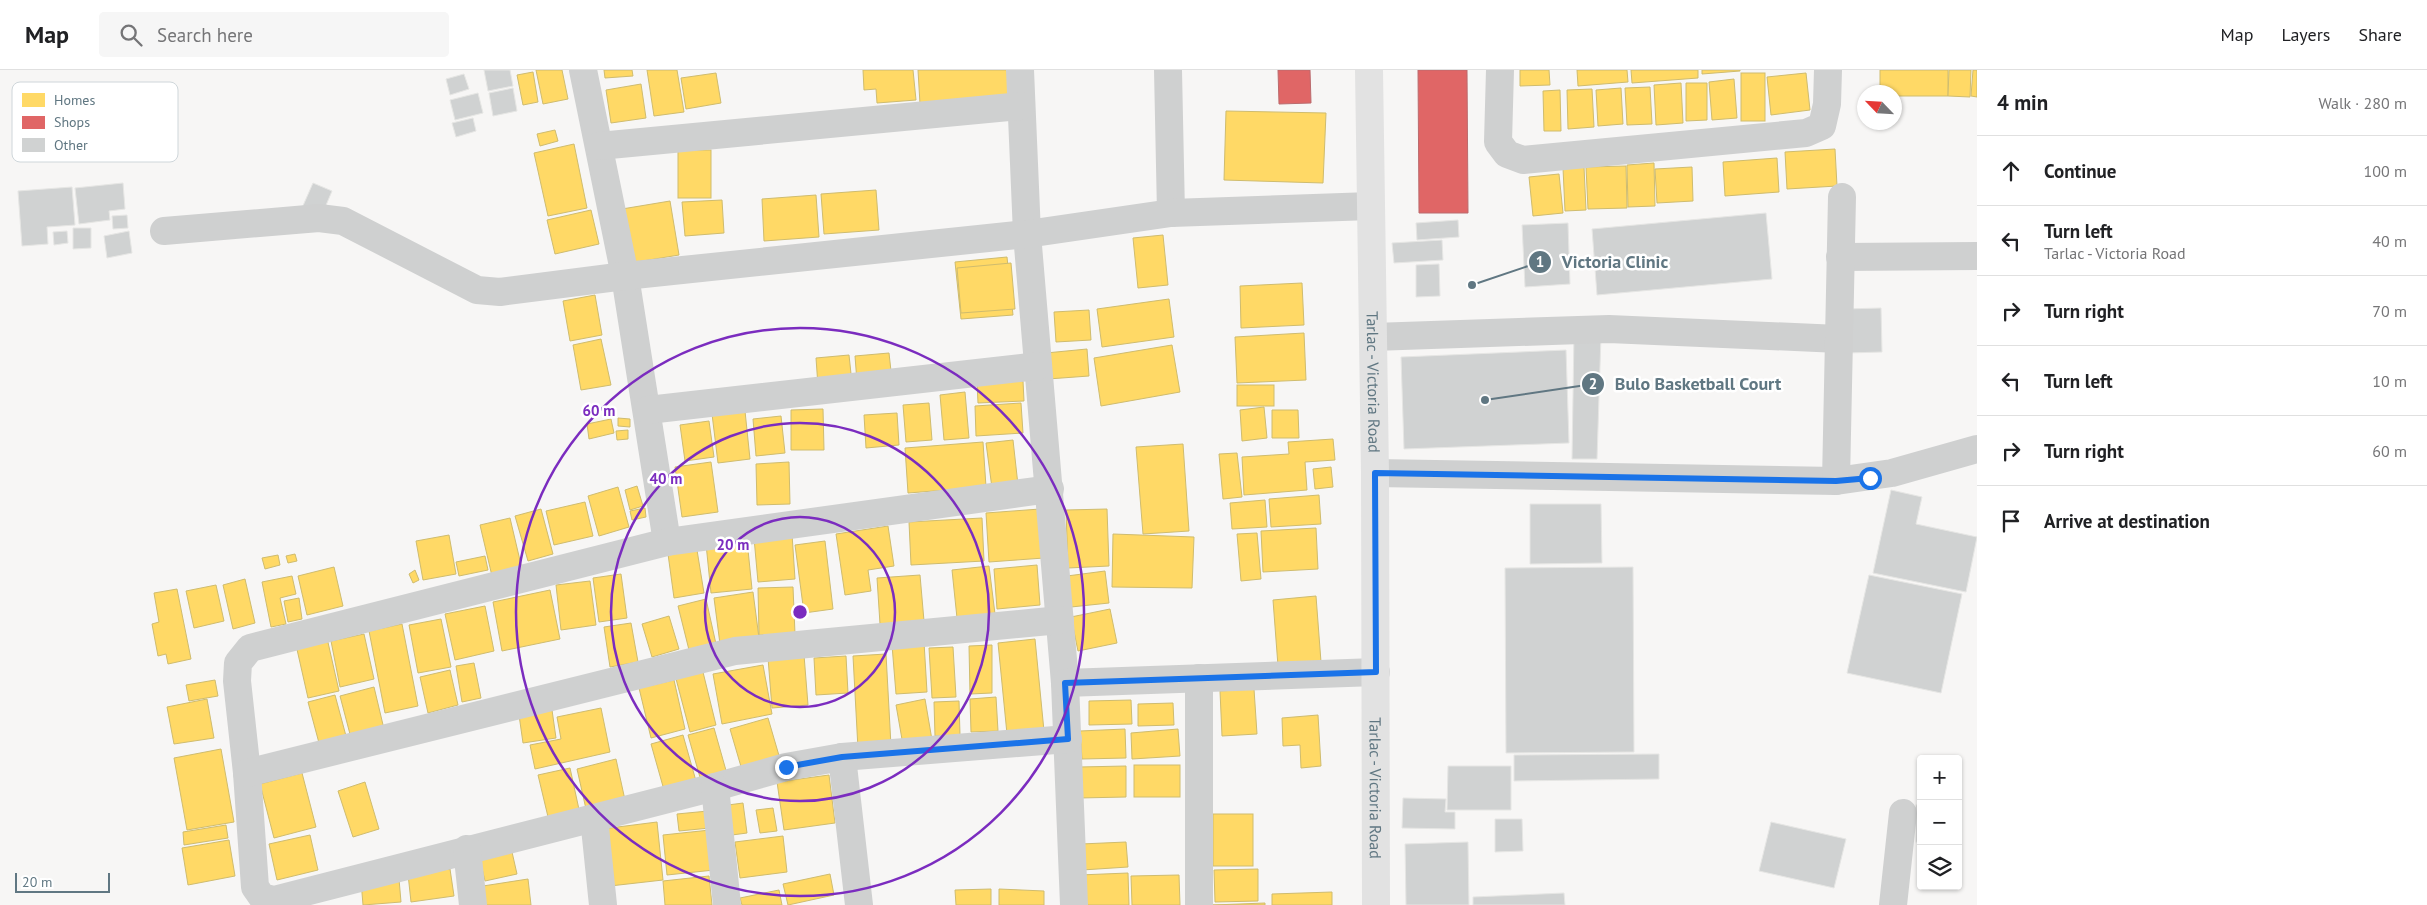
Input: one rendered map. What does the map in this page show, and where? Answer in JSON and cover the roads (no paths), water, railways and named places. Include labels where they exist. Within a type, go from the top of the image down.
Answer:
[{"type":"main road","name":"Tarlac - Victoria Road","points":[[1369,70],[1375,473],[1376,905]]},
{"type":"street","points":[[583,70],[625,276],[648,410],[667,542]]},
{"type":"street","points":[[1020,70],[1027,234],[1065,683],[1074,905]]},
{"type":"street","points":[[1168,70],[1171,213]]},
{"type":"street","points":[[1500,70],[1498,142],[1507,154],[1522,160],[1806,133],[1822,126],[1827,104],[1828,70]]},
{"type":"street","points":[[599,146],[1022,106]]},
{"type":"street","points":[[1836,481],[1842,197]]},
{"type":"street","points":[[164,231],[319,218],[343,221],[477,290],[500,292],[625,276],[1027,234],[1171,213],[1372,206]]},
{"type":"street","points":[[1840,257],[1977,256]]},
{"type":"street","points":[[1373,337],[1609,329],[1839,339]]},
{"type":"street","points":[[648,410],[1038,366]]},
{"type":"street","points":[[1375,473],[1836,481],[1892,473],[1977,449]]},
{"type":"street","points":[[1050,489],[667,542],[250,648],[238,663],[237,681],[247,774],[255,887],[262,897],[274,900],[341,893],[467,850],[716,787],[786,767],[842,757],[1068,739]]},
{"type":"street","points":[[247,774],[735,650],[1060,620]]},
{"type":"street","points":[[1065,683],[1376,672]]},
{"type":"street","points":[[1199,678],[1199,905]]},
{"type":"street","points":[[842,757],[859,905]]},
{"type":"street","points":[[716,787],[727,905]]},
{"type":"street","points":[[1893,905],[1903,813]]},
{"type":"street","points":[[594,818],[603,905]]},
{"type":"street","points":[[467,850],[473,905]]},
{"type":"place","name":"Victoria Clinic","points":[[1472,285]]},
{"type":"place","name":"Bulo Basketball Court","points":[[1485,400]]}]
